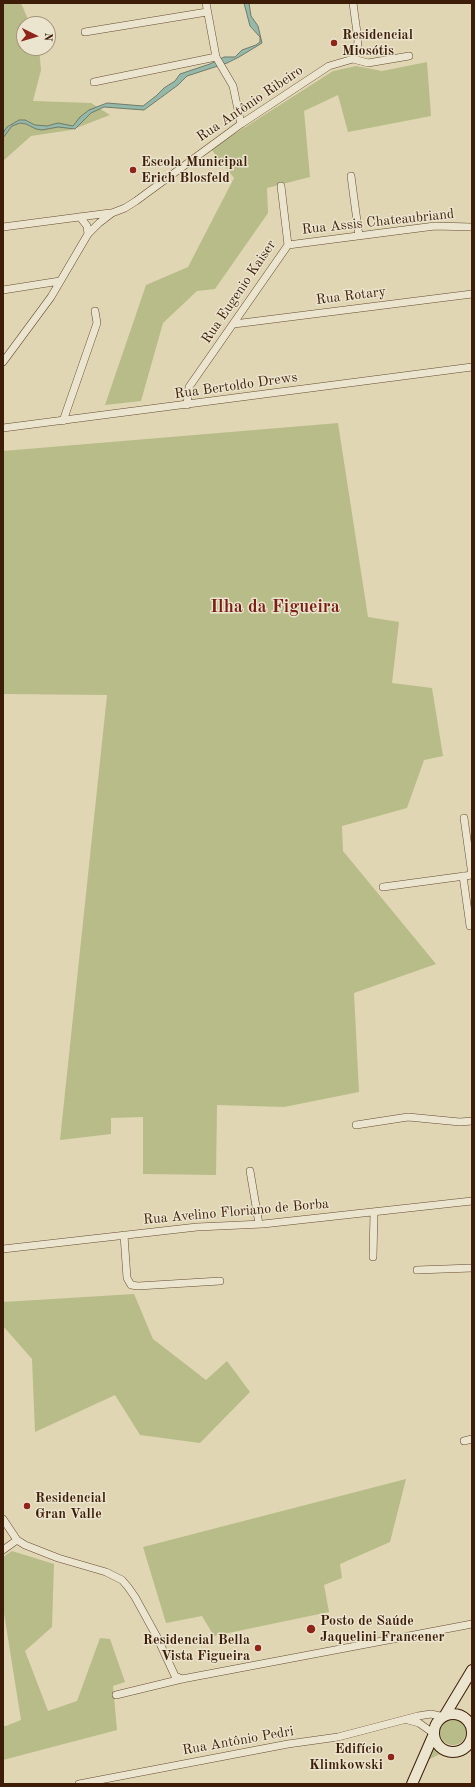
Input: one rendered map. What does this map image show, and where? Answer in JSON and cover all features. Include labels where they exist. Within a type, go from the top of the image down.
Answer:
[{"type":"main road","points":[[412,1784],[437,1723],[445,1716],[472,1670]]},
{"type":"main road","points":[[433,1734],[439,1746],[443,1749],[452,1751],[461,1750],[471,1738],[468,1718],[456,1714],[445,1716]]},
{"type":"street","points":[[206,3],[216,57],[233,86],[241,124]]},
{"type":"street","points":[[353,3],[358,40],[357,51],[353,59]]},
{"type":"street","points":[[85,32],[208,12]]},
{"type":"street","name":"Rua Antônio Ribeiro","points":[[3,362],[26,332],[60,281],[88,234],[99,222],[112,213],[125,208],[136,201],[241,124],[329,66],[353,59],[368,63],[409,56]]},
{"type":"street","points":[[94,82],[216,57]]},
{"type":"street","points":[[352,176],[359,236]]},
{"type":"street","name":"Rua Eugenio Kaiser","points":[[187,405],[189,387],[288,245],[281,186]]},
{"type":"street","points":[[3,227],[112,213]]},
{"type":"street","points":[[80,217],[87,226],[88,234]]},
{"type":"street","name":"Rua Assis Chateaubriand","points":[[288,245],[435,226],[472,226]]},
{"type":"street","points":[[3,290],[60,281]]},
{"type":"street","name":"Rua Rotary","points":[[234,324],[472,294]]},
{"type":"street","points":[[63,421],[97,323],[96,311]]},
{"type":"street","name":"Rua Bertoldo Drews","points":[[3,428],[472,367]]},
{"type":"street","points":[[383,887],[472,875],[464,818]]},
{"type":"street","points":[[463,876],[470,926]]},
{"type":"street","points":[[356,1125],[408,1117],[460,1122],[472,1121]]},
{"type":"street","points":[[250,1171],[258,1224]]},
{"type":"street","name":"Rua Avelino Floriano de Borba","points":[[3,1249],[124,1235],[213,1226],[258,1224],[472,1201]]},
{"type":"street","points":[[373,1257],[374,1212]]},
{"type":"street","points":[[124,1235],[127,1278],[130,1285],[138,1286],[220,1281]]},
{"type":"street","points":[[417,1270],[472,1268]]},
{"type":"street","points":[[464,1441],[472,1439]]},
{"type":"street","points":[[3,1518],[17,1540],[58,1558],[106,1572],[122,1580],[135,1597],[157,1636],[175,1676],[182,1679]]},
{"type":"street","points":[[3,1550],[17,1540]]},
{"type":"street","points":[[116,1695],[182,1679],[472,1624]]},
{"type":"street","name":"Rua Antônio Pedri","points":[[79,1784],[288,1744],[338,1738],[402,1720],[431,1714],[445,1716]]},
{"type":"street","name":"Rua Antônio Pedri","points":[[402,1720],[416,1721],[433,1734]]},
{"type":"green space","points":[[3,3],[21,3],[27,16],[16,16],[16,56],[40,56],[41,70],[33,101],[91,103],[110,115],[71,130],[31,136],[3,161]]},
{"type":"green space","points":[[427,62],[431,116],[348,132],[338,95],[304,111],[310,177],[267,188],[268,213],[215,289],[197,291],[163,323],[141,401],[105,405],[146,285],[188,267],[234,178],[211,149],[333,71],[356,66],[382,71]]},
{"type":"green space","points":[[338,423],[368,617],[399,622],[392,683],[432,688],[443,756],[424,760],[407,808],[342,826],[343,851],[436,964],[354,993],[359,1092],[284,1107],[217,1105],[216,1175],[143,1174],[143,1117],[111,1118],[111,1134],[60,1140],[107,695],[3,694],[3,451]]},
{"type":"green space","points":[[134,1294],[153,1339],[206,1380],[227,1361],[250,1392],[200,1443],[140,1435],[115,1395],[35,1432],[32,1359],[3,1326],[3,1302]]},
{"type":"green space","points":[[406,1479],[390,1542],[340,1564],[342,1578],[324,1585],[329,1612],[214,1636],[202,1616],[166,1623],[143,1547]]},
{"type":"green space","points":[[12,1551],[54,1564],[52,1627],[25,1651],[48,1711],[77,1701],[100,1638],[110,1639],[125,1682],[113,1686],[117,1730],[3,1760],[3,1726],[21,1720],[3,1607],[3,1557]]},
{"type":"green space","points":[[453,1719],[462,1723],[466,1732],[462,1741],[453,1745],[444,1741],[440,1732],[444,1723]]},
{"type":"green space","points":[[433,1745],[440,1754],[424,1762]]},
{"type":"shaded area","points":[[244,3],[249,3],[251,16],[258,26],[262,43],[239,57],[227,63],[187,76],[178,85],[144,110],[104,107],[91,113],[75,129],[58,127],[42,130],[20,123],[12,126],[3,138],[3,133],[7,127],[19,120],[25,120],[35,125],[47,126],[58,123],[73,126],[80,117],[89,110],[107,103],[143,106],[164,88],[175,81],[180,74],[210,64],[224,57],[235,57],[242,50],[260,42],[260,37],[250,26]]},
{"type":"place","name":"Residencial Miosótis","points":[[334,43]]},
{"type":"place","name":"Escola Municipal Erich Blosfeld","points":[[133,170]]},
{"type":"place","name":"Residencial Gran Valle","points":[[27,1506]]},
{"type":"place","name":"Posto de Saúde Jaquelini Francener","points":[[311,1629]]},
{"type":"place","name":"Residencial Bella Vista Figueira","points":[[258,1648]]},
{"type":"place","name":"Edifício Klimkowski","points":[[391,1757]]},
{"type":"district","name":"Ilha da Figueira","points":[[275,607]]}]
